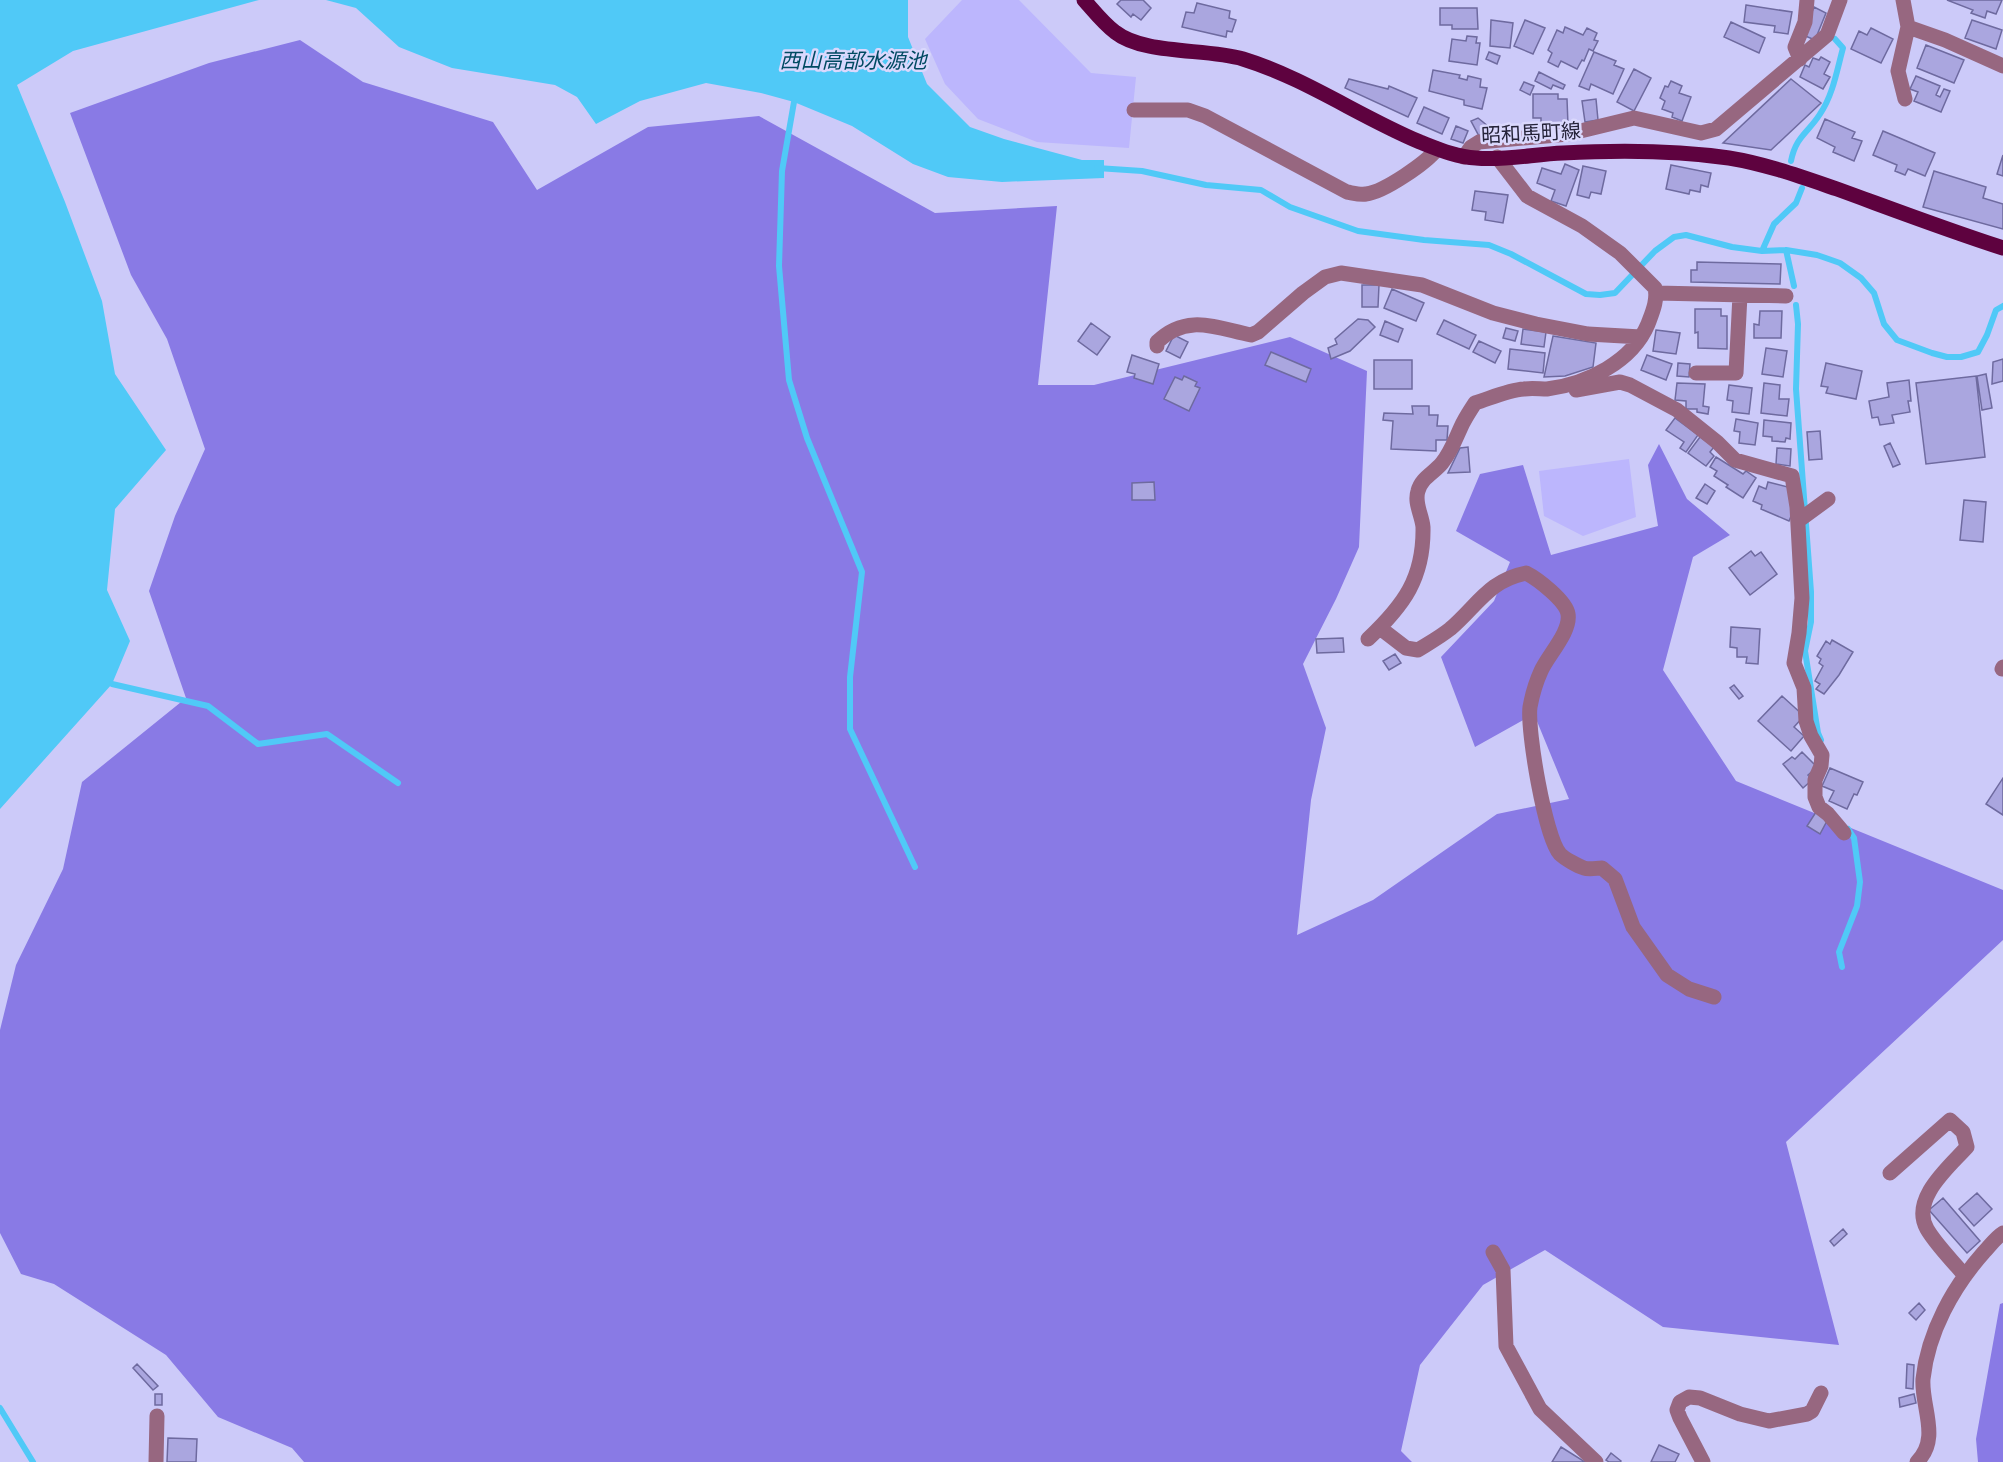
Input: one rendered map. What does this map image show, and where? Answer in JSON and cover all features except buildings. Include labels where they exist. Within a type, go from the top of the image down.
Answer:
[{"type":"main road","name":"昭和馬町線","points":[[1084,0],[1116,32],[1130,40],[1159,47],[1242,59],[1270,69],[1401,134],[1464,157],[1479,159],[1562,153],[1665,151],[1731,158],[1794,174],[2003,248]]},
{"type":"street","points":[[1800,59],[1796,47],[1804,22],[1807,0]]},
{"type":"street","points":[[1464,157],[1471,147],[1479,142],[1568,134],[1634,118],[1701,133],[1716,129],[1827,35],[1840,0]]},
{"type":"street","points":[[1903,0],[1908,27],[1898,71],[1905,99]]},
{"type":"street","points":[[1908,27],[1945,40],[2003,66]]},
{"type":"street","points":[[1134,110],[1188,110],[1205,116],[1347,192],[1365,194],[1380,190],[1429,159],[1437,149]]},
{"type":"street","points":[[1497,157],[1527,196],[1581,226],[1620,253],[1655,288],[1654,310],[1633,349],[1590,378],[1548,389]]},
{"type":"street","points":[[1157,346],[1157,342],[1167,333],[1195,323],[1251,335],[1258,332],[1303,293],[1326,277],[1341,273],[1422,285],[1493,313],[1536,324],[1588,334],[1641,337]]},
{"type":"street","points":[[1656,293],[1786,296]]},
{"type":"street","points":[[1696,373],[1736,373],[1740,295]]},
{"type":"street","points":[[1368,639],[1393,615],[1407,596],[1416,575],[1421,554],[1423,525],[1416,497],[1418,488],[1441,465],[1452,450],[1461,426],[1475,403],[1523,389],[1566,392],[1620,382],[1677,410],[1717,442],[1735,460],[1792,476],[1798,521],[1802,598],[1794,663],[1804,688],[1806,721],[1811,736],[1822,755],[1821,766],[1815,780],[1815,797],[1819,807],[1828,813],[1844,833]]},
{"type":"street","points":[[1798,521],[1828,499]]},
{"type":"street","points":[[1380,628],[1406,648],[1418,650],[1449,630],[1492,587],[1511,578],[1526,573],[1552,593],[1569,615],[1563,636],[1548,656],[1540,673],[1530,708],[1539,790],[1549,831],[1560,854],[1585,869],[1602,868],[1615,879],[1633,927],[1667,975],[1689,989],[1714,996]]},
{"type":"street","points":[[1890,1173],[1950,1120],[1963,1132],[1967,1147],[1933,1186],[1922,1214],[1927,1228],[1965,1276]]},
{"type":"street","points":[[1917,1462],[1929,1443],[1923,1381],[1928,1350],[1939,1319],[1969,1269],[2003,1233]]},
{"type":"street","points":[[1493,1252],[1503,1270],[1506,1346],[1540,1409],[1596,1462]]},
{"type":"street","points":[[1703,1462],[1680,1418],[1677,1410],[1680,1402],[1689,1397],[1700,1398],[1740,1414],[1769,1421],[1807,1414],[1812,1411],[1821,1393]]},
{"type":"street","points":[[156,1462],[157,1416]]},
{"type":"shaded area","points":[[962,0],[1019,0],[1091,73],[1136,77],[1129,148],[1037,142],[978,119],[945,84],[925,39]]},
{"type":"shaded area","points":[[300,40],[363,82],[493,122],[537,190],[648,127],[759,116],[935,213],[1057,206],[1038,385],[1094,385],[1290,337],[1367,371],[1359,547],[1303,664],[1326,728],[1311,800],[1297,935],[1373,900],[1497,814],[1569,799],[1534,714],[1475,747],[1441,657],[1494,601],[1510,562],[1456,531],[1480,474],[1523,465],[1551,555],[1658,526],[1648,465],[1659,444],[1687,499],[1730,535],[1693,557],[1663,670],[1736,781],[2003,890],[2003,940],[1786,1142],[1839,1345],[1663,1327],[1545,1250],[1483,1285],[1420,1365],[1401,1451],[1412,1462],[304,1462],[292,1448],[218,1417],[166,1355],[54,1284],[21,1274],[0,1233],[0,1030],[16,965],[63,869],[82,782],[186,698],[149,591],[175,516],[205,449],[167,339],[131,275],[70,113],[209,63]]},
{"type":"shaded area","points":[[1629,459],[1636,517],[1583,536],[1544,516],[1539,471]]},
{"type":"shaded area","points":[[2003,1303],[2003,1462],[1978,1462],[1976,1439],[2000,1304]]},
{"type":"water","points":[[0,0],[259,0],[73,51],[17,85],[65,202],[102,301],[115,374],[166,450],[115,509],[107,590],[130,641],[112,684],[0,809]]},
{"type":"water","name":"西山高部水源池","points":[[326,0],[908,0],[908,37],[927,84],[970,127],[1004,139],[1082,160],[1104,160],[1104,178],[1002,182],[948,177],[913,164],[852,126],[794,102],[761,93],[706,83],[640,101],[596,124],[577,97],[555,85],[452,68],[399,47],[356,8]]},
{"type":"waterway","points":[[1791,161],[1796,146],[1820,114],[1831,91],[1843,48],[1835,39]]},
{"type":"waterway","points":[[794,102],[782,171],[779,266],[789,380],[807,438],[862,572],[850,677],[850,729],[915,867]]},
{"type":"waterway","points":[[1097,168],[1142,171],[1206,185],[1261,190],[1290,207],[1358,231],[1424,240],[1489,245],[1511,254],[1586,294],[1615,293],[1655,251],[1674,237],[1686,235],[1732,247],[1762,251],[1786,250],[1817,255],[1840,263],[1861,278],[1874,293],[1884,324],[1897,340],[1947,357],[1961,357],[1978,352],[1996,310],[2003,306]]},
{"type":"waterway","points":[[1762,251],[1774,224],[1796,203],[1802,188]]},
{"type":"waterway","points":[[1786,250],[1794,286]]},
{"type":"waterway","points":[[1796,305],[1798,324],[1796,389],[1811,592],[1811,622],[1805,651],[1821,740]]},
{"type":"waterway","points":[[112,684],[208,706],[258,744],[327,734],[398,783]]},
{"type":"waterway","points":[[1842,967],[1839,952],[1857,906],[1860,882],[1854,838],[1848,829]]},
{"type":"waterway","points":[[0,1408],[33,1462]]}]
